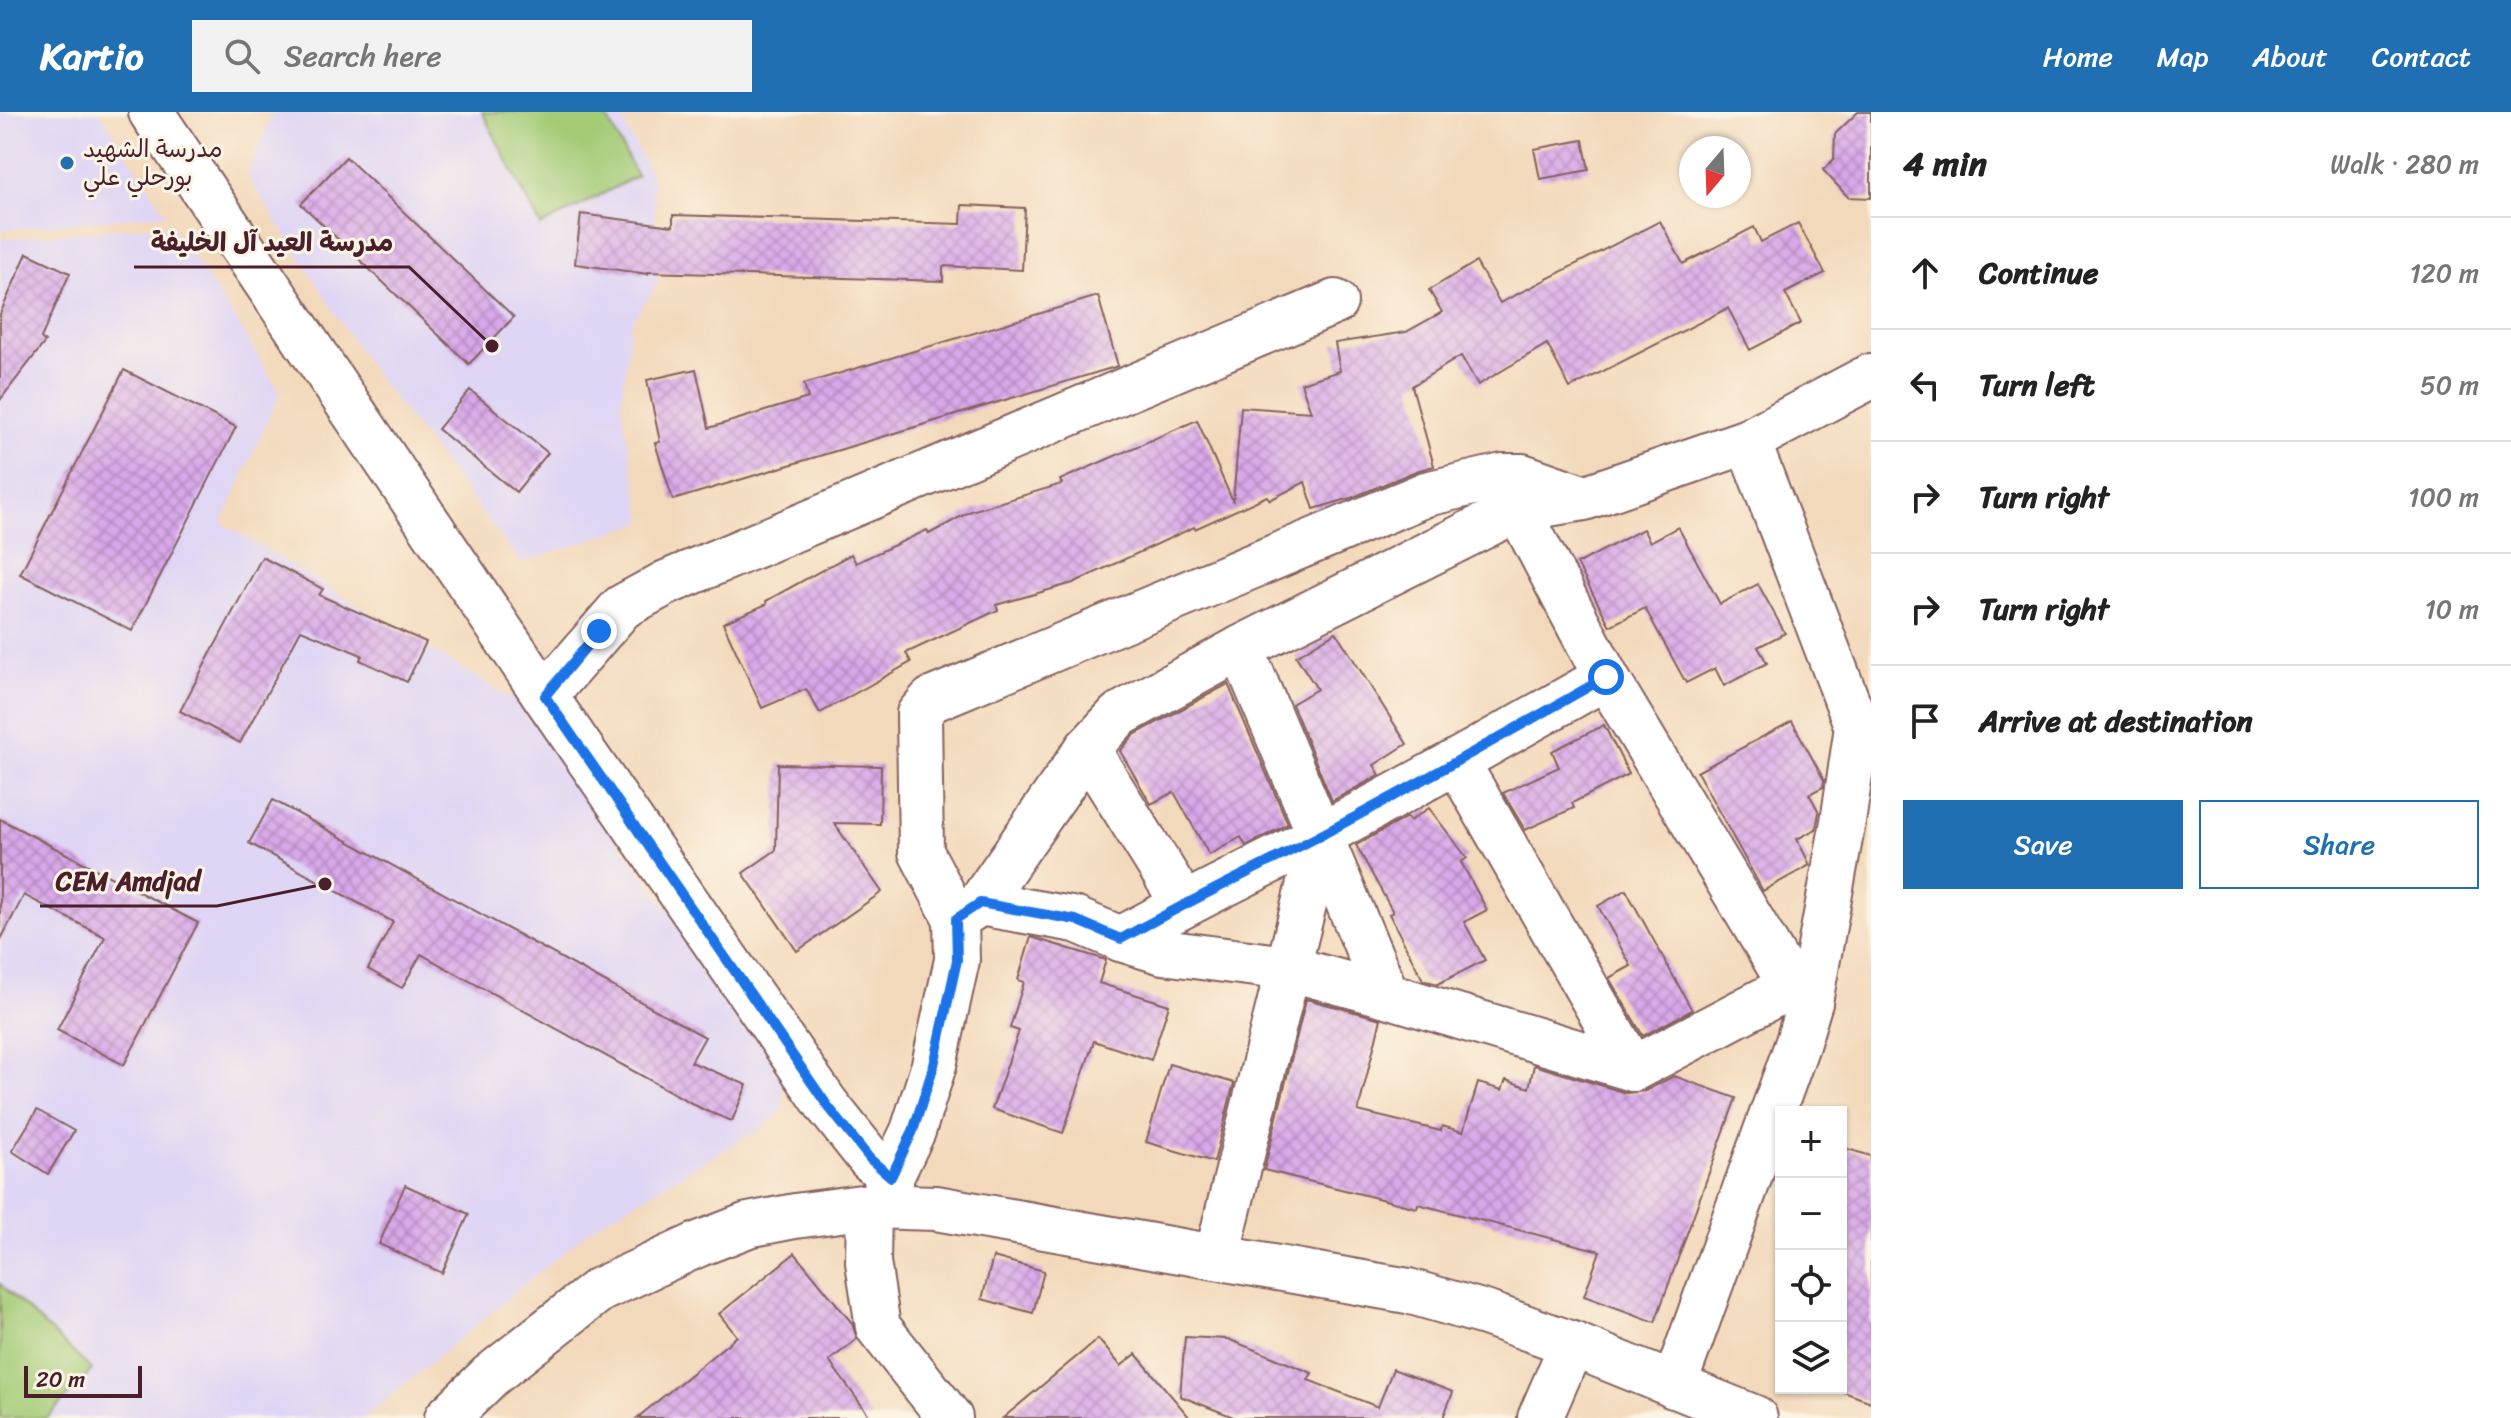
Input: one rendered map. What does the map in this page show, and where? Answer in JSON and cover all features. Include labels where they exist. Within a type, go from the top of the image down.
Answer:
[{"type":"street","points":[[151,112],[545,696],[827,1105],[870,1159],[884,1196]]},
{"type":"street","points":[[545,696],[622,607],[666,583],[1335,302]]},
{"type":"street","points":[[950,1418],[878,1327],[868,1262],[884,1196],[913,1131],[934,1065],[968,911],[1087,749],[1119,715],[1241,648],[1518,509],[1584,498],[1748,441],[1871,376]]},
{"type":"street","points":[[1748,441],[1857,727],[1863,776],[1871,805]]},
{"type":"street","points":[[1584,498],[1522,476],[1503,476],[1426,494],[931,700],[919,714],[921,852],[968,911],[1076,920],[1163,952],[1287,968],[1633,1069],[1800,994]]},
{"type":"street","points":[[1518,509],[1606,677],[1800,994]]},
{"type":"street","points":[[1241,648],[1387,995]]},
{"type":"street","points":[[1121,939],[1183,903],[1321,835],[1457,762],[1606,677]]},
{"type":"street","points":[[1674,1386],[1792,1060],[1800,994],[1843,822],[1857,727]]},
{"type":"street","points":[[1087,749],[1183,903]]},
{"type":"street","points":[[1457,762],[1633,1069]]},
{"type":"street","points":[[1217,1256],[1321,835]]},
{"type":"street","points":[[447,1418],[490,1376],[599,1290],[748,1225],[884,1196],[936,1208],[1408,1291],[1485,1313],[1572,1344],[1755,1418]]},
{"type":"street","points":[[1540,1418],[1572,1344]]},
{"type":"shaded area","name":"مدرسة الشهيد بورحلي علي","points":[[0,112],[100,112],[166,214],[0,230]]},
{"type":"shaded area","points":[[273,112],[618,112],[653,178],[658,284],[631,322],[621,404],[643,522],[521,563],[371,369],[247,175]]},
{"type":"shaded area","points":[[171,225],[237,322],[280,393],[222,523],[518,703],[781,1065],[783,1111],[758,1130],[596,1225],[364,1418],[0,1418],[0,239]]},
{"type":"green space","points":[[482,112],[604,112],[637,176],[541,226]]},
{"type":"green space","points":[[0,1284],[92,1370],[47,1418],[0,1418]]},
{"type":"building","points":[[1858,112],[1871,112],[1871,198],[1848,197],[1823,170],[1834,159],[1835,134]]},
{"type":"building","points":[[1583,140],[1589,170],[1540,179],[1534,149]]},
{"type":"building","points":[[346,157],[514,317],[469,364],[301,204]]},
{"type":"building","points":[[962,205],[1025,208],[1022,270],[943,266],[943,281],[648,274],[575,264],[581,214],[673,226],[673,215],[961,224]]},
{"type":"building","points":[[1660,221],[1683,264],[1754,227],[1761,242],[1798,223],[1825,273],[1785,293],[1801,323],[1750,350],[1728,308],[1570,388],[1547,344],[1478,385],[1461,356],[1412,386],[1434,466],[1314,509],[1305,482],[1270,500],[1267,496],[1194,527],[1073,583],[996,605],[998,610],[906,653],[911,662],[820,713],[806,689],[762,708],[723,623],[767,604],[766,601],[851,554],[856,563],[927,530],[929,534],[971,511],[1062,484],[1060,480],[1197,420],[1233,502],[1241,407],[1311,412],[1301,383],[1340,371],[1335,343],[1406,332],[1442,312],[1429,290],[1476,262],[1500,303]]},
{"type":"building","points":[[27,253],[70,273],[41,338],[45,342],[0,400],[0,314]]},
{"type":"building","points":[[1098,296],[1118,366],[673,500],[655,443],[660,442],[647,380],[696,369],[709,428],[808,398],[804,384]]},
{"type":"building","points":[[124,370],[236,427],[132,631],[20,574]]},
{"type":"building","points":[[470,390],[548,453],[516,492],[438,429]]},
{"type":"building","points":[[1678,527],[1720,604],[1758,584],[1785,633],[1758,647],[1767,663],[1724,686],[1715,668],[1686,683],[1645,608],[1610,626],[1577,564],[1643,529],[1650,542]]},
{"type":"building","points":[[262,557],[323,589],[319,595],[426,642],[407,682],[360,660],[362,655],[301,630],[240,743],[180,711]]},
{"type":"building","points":[[1336,632],[1407,744],[1374,765],[1380,775],[1332,801],[1292,704],[1317,689],[1296,656]]},
{"type":"building","points":[[1228,684],[1288,824],[1246,846],[1241,837],[1209,855],[1174,792],[1151,804],[1120,751],[1134,735]]},
{"type":"building","points":[[1792,721],[1824,780],[1823,787],[1809,794],[1819,812],[1816,829],[1797,839],[1810,865],[1763,891],[1697,772]]},
{"type":"building","points":[[1604,725],[1629,774],[1572,803],[1574,808],[1525,830],[1503,793],[1559,767],[1552,751]]},
{"type":"building","points":[[778,764],[881,766],[880,824],[834,823],[882,892],[797,951],[743,873],[776,850]]},
{"type":"building","points":[[273,800],[705,1037],[691,1062],[747,1085],[732,1121],[704,1110],[421,954],[402,988],[368,969],[393,922],[249,843]]},
{"type":"building","points":[[1429,808],[1467,858],[1461,862],[1487,910],[1464,922],[1485,960],[1438,984],[1423,980],[1389,914],[1393,912],[1356,845],[1407,817],[1410,821]]},
{"type":"building","points":[[0,819],[198,923],[124,1065],[57,1030],[105,937],[24,895],[0,941]]},
{"type":"building","points":[[1626,890],[1692,1010],[1643,1036],[1609,978],[1631,966],[1598,906]]},
{"type":"building","points":[[1031,937],[1106,960],[1099,983],[1169,1005],[1151,1060],[1094,1041],[1063,1133],[992,1109],[1019,1031],[1010,1028],[1024,982],[1018,980]]},
{"type":"building","points":[[1306,999],[1381,1019],[1358,1111],[1441,1131],[1442,1126],[1463,1132],[1478,1083],[1502,1090],[1506,1080],[1529,1088],[1534,1065],[1626,1093],[1645,1091],[1674,1076],[1736,1098],[1655,1322],[1584,1296],[1600,1251],[1418,1204],[1417,1208],[1264,1170]]},
{"type":"building","points":[[1169,1064],[1234,1083],[1214,1162],[1146,1142]]},
{"type":"building","points":[[37,1110],[74,1131],[48,1174],[12,1151]]},
{"type":"building","points":[[1847,1149],[1871,1156],[1871,1402],[1847,1393]]},
{"type":"building","points":[[405,1185],[469,1214],[442,1273],[379,1244]]},
{"type":"building","points":[[795,1253],[852,1323],[857,1339],[829,1361],[871,1418],[637,1418],[737,1336],[719,1314]]},
{"type":"building","points":[[993,1257],[1044,1271],[1033,1313],[982,1299]]},
{"type":"building","points":[[1185,1337],[1228,1339],[1312,1373],[1308,1380],[1378,1407],[1393,1369],[1453,1392],[1443,1418],[1236,1418],[1180,1396]]},
{"type":"building","points":[[1098,1339],[1121,1366],[1136,1354],[1190,1418],[1003,1418]]},
{"type":"place","name":"مدرسة الشهيد بورحلي علي","points":[[67,163]]},
{"type":"place","name":"مدرسة العيد آل الخليفة","points":[[492,346]]},
{"type":"place","name":"CEM Amdjad","points":[[325,884]]},
{"type":"route","points":[[599,631],[545,696],[827,1105],[870,1159],[891,1177],[913,1131],[934,1065],[957,960],[956,919],[980,903],[1076,920],[1121,939],[1183,903],[1321,835],[1457,762],[1606,677]]}]
